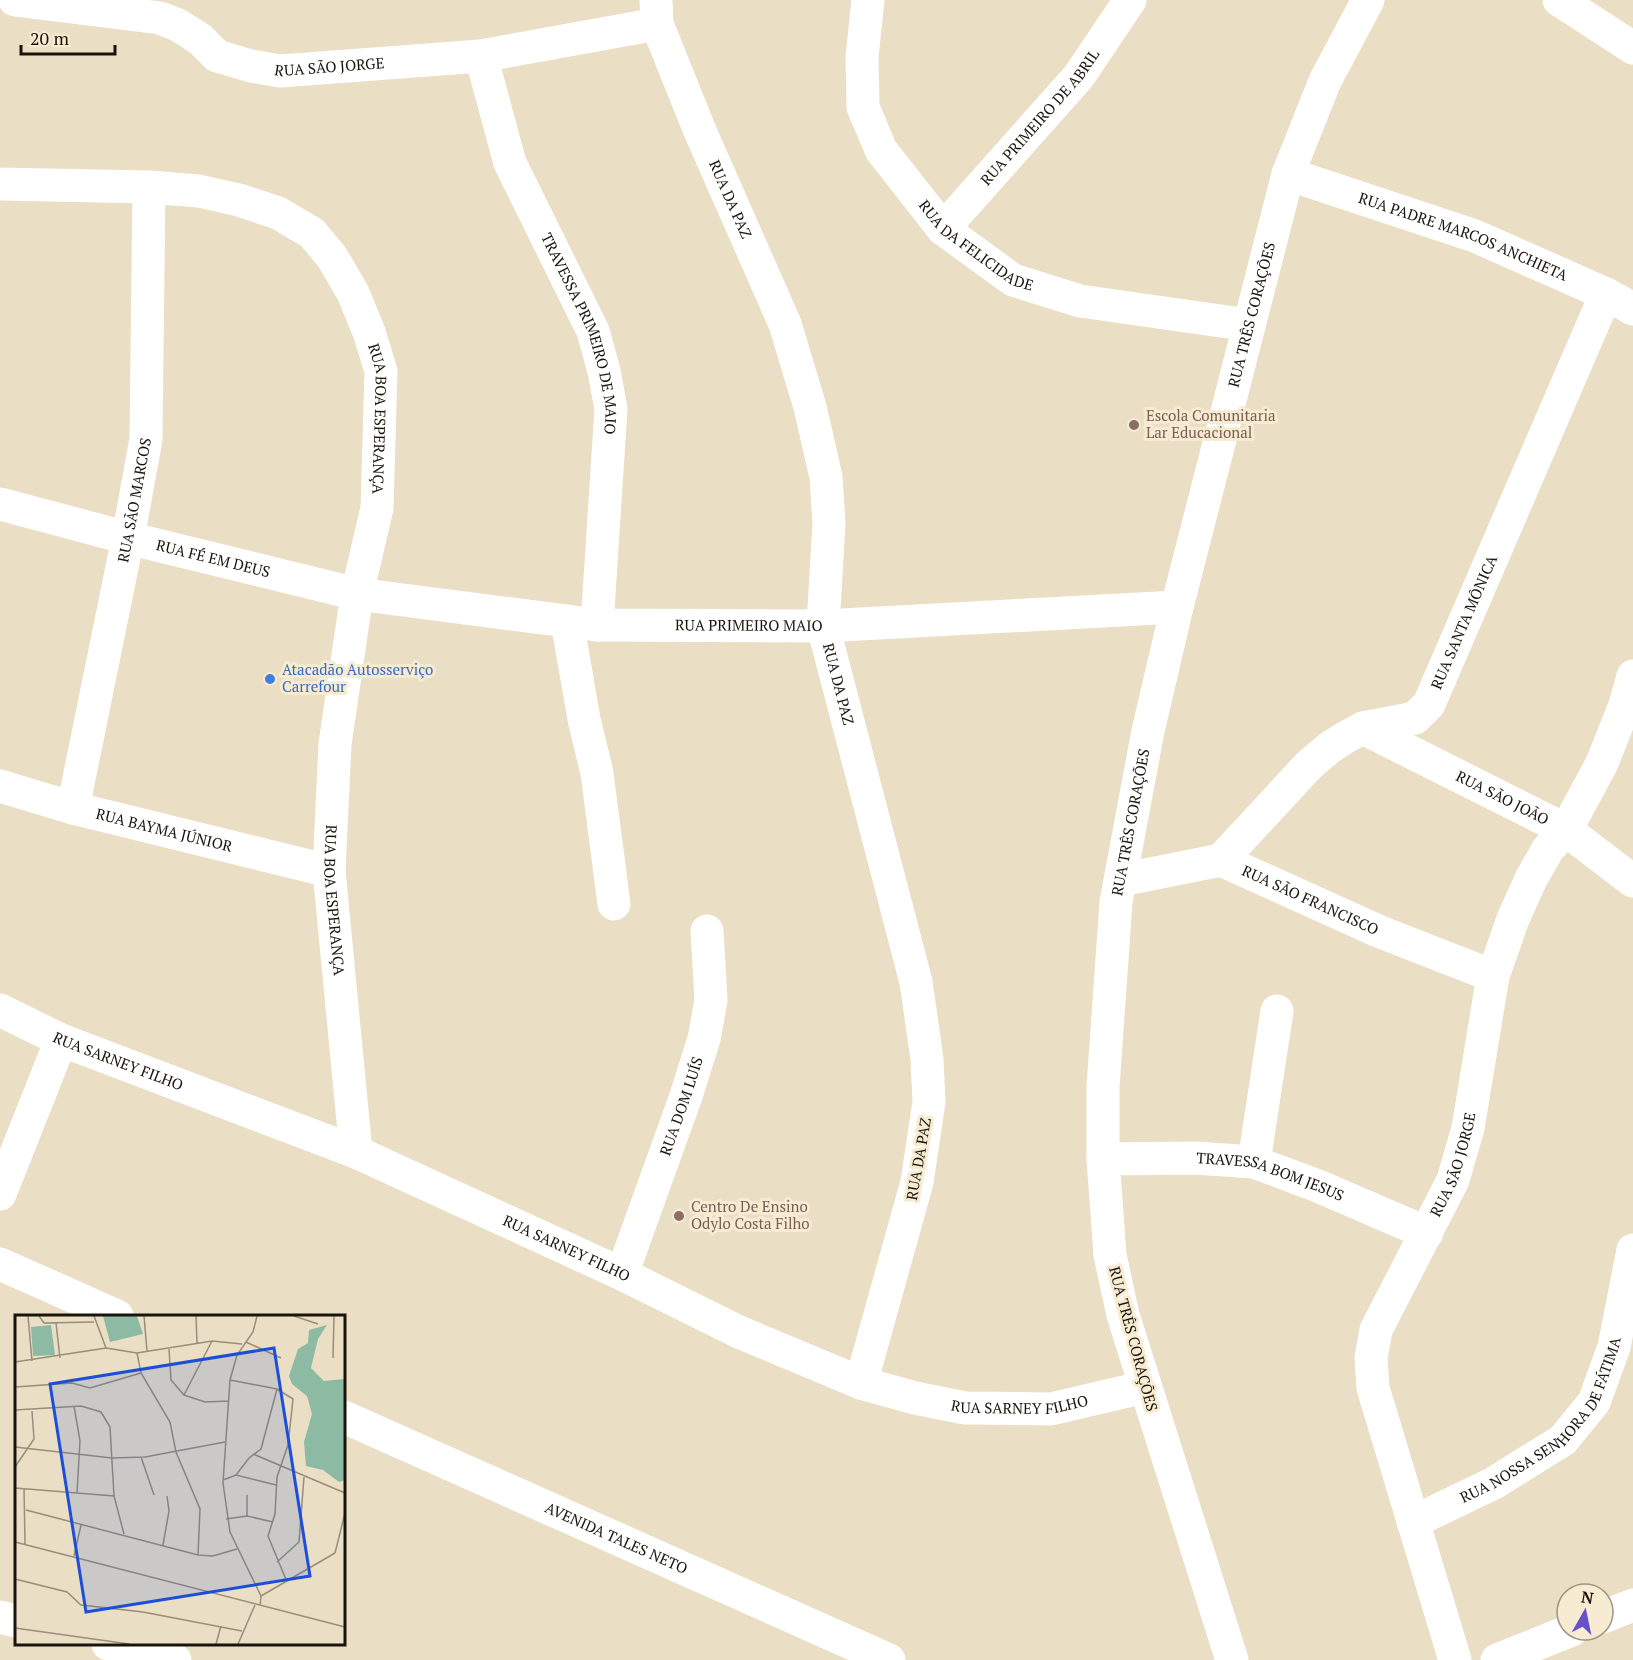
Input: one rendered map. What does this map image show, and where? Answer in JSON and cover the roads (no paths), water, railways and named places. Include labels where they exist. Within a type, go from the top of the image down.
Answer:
[{"type":"street","name":"RUA SÃO JORGE","points":[[15,0],[160,18],[178,25],[200,39],[217,56],[251,66],[280,71],[481,56],[656,12]]},
{"type":"street","name":"RUA DA FELICIDADE","points":[[868,0],[862,57],[863,107],[880,150],[944,229],[1013,280],[1080,301],[1249,325]]},
{"type":"street","name":"RUA PRIMEIRO DE ABRIL","points":[[944,229],[1078,76],[1130,0]]},
{"type":"street","name":"RUA TRÊS CORAÇÕES","points":[[1232,1660],[1123,1315],[1110,1255],[1103,1160],[1103,1087],[1116,902],[1148,731],[1177,607],[1288,174],[1325,81],[1368,0]]},
{"type":"street","points":[[1559,0],[1633,48]]},
{"type":"street","name":"RUA DA PAZ","points":[[656,12],[700,131],[785,324],[810,407],[826,477],[830,524],[823,626],[916,982],[927,1059],[929,1102],[917,1182],[861,1383]]},
{"type":"street","name":"TRAVESSA PRIMEIRO DE MAIO","points":[[481,56],[510,163],[593,331],[611,409],[582,623],[584,719],[597,773],[614,904]]},
{"type":"street","name":"RUA PADRE MARCOS ANCHIETA","points":[[1288,174],[1475,236],[1620,301]]},
{"type":"street","name":"RUA BOA ESPERANÇA","points":[[0,184],[149,187],[199,191],[239,200],[278,213],[312,233],[332,257],[353,293],[381,371],[377,508],[357,594],[335,744],[329,871],[356,1152]]},
{"type":"street","name":"RUA SÃO MARCOS","points":[[73,808],[146,439],[149,187]]},
{"type":"street","name":"RUA SANTA MÔNICA","points":[[1221,860],[1309,765],[1346,737],[1363,728],[1415,718],[1429,704],[1620,301]]},
{"type":"street","name":"RUA FÉ EM DEUS","points":[[0,504],[357,594]]},
{"type":"street","name":"RUA PRIMEIRO MAIO","points":[[357,594],[582,623],[823,626],[1177,607]]},
{"type":"street","name":"RUA SÃO JORGE","points":[[1455,1660],[1372,1388],[1371,1358],[1376,1330],[1453,1180],[1468,1128],[1493,976],[1513,920],[1531,879],[1548,849],[1566,830],[1602,763],[1625,705],[1633,676]]},
{"type":"street","name":"RUA SÃO JOÃO","points":[[1363,728],[1566,830],[1633,881]]},
{"type":"street","name":"RUA BAYMA JÚNIOR","points":[[0,786],[73,808],[329,871]]},
{"type":"street","points":[[1121,880],[1221,860]]},
{"type":"street","name":"RUA SÃO FRANCISCO","points":[[1221,860],[1378,931],[1493,976]]},
{"type":"street","name":"RUA DOM LUÍS","points":[[622,1274],[704,1039],[711,1000],[707,931]]},
{"type":"street","name":"RUA SARNEY FILHO","points":[[0,1011],[61,1040],[356,1152],[622,1274],[739,1332],[861,1383],[915,1398],[965,1408],[1051,1409],[1145,1387]]},
{"type":"street","points":[[1254,1162],[1277,1011]]},
{"type":"street","points":[[0,1194],[61,1040]]},
{"type":"street","name":"TRAVESSA BOM JESUS","points":[[1103,1160],[1196,1158],[1254,1162],[1318,1185],[1427,1233]]},
{"type":"street","name":"RUA NOSSA SENHORA DE FÁTIMA","points":[[1413,1522],[1494,1482],[1563,1440],[1594,1402],[1614,1347],[1633,1250]]},
{"type":"street","points":[[0,1264],[113,1315]]},
{"type":"street","name":"AVENIDA TALES NETO","points":[[345,1417],[890,1660]]},
{"type":"street","points":[[1615,1612],[1633,1605]]},
{"type":"street","points":[[0,1617],[15,1621]]},
{"type":"street","points":[[1497,1660],[1555,1637]]},
{"type":"street","points":[[112,1645],[175,1660]]},
{"type":"place","name":"Escola Comunitaria Lar Educacional","points":[[1134,425]]},
{"type":"place","name":"Atacadão Autosserviço Carrefour","points":[[270,679]]},
{"type":"place","name":"Centro De Ensino Odylo Costa Filho","points":[[679,1216]]}]
